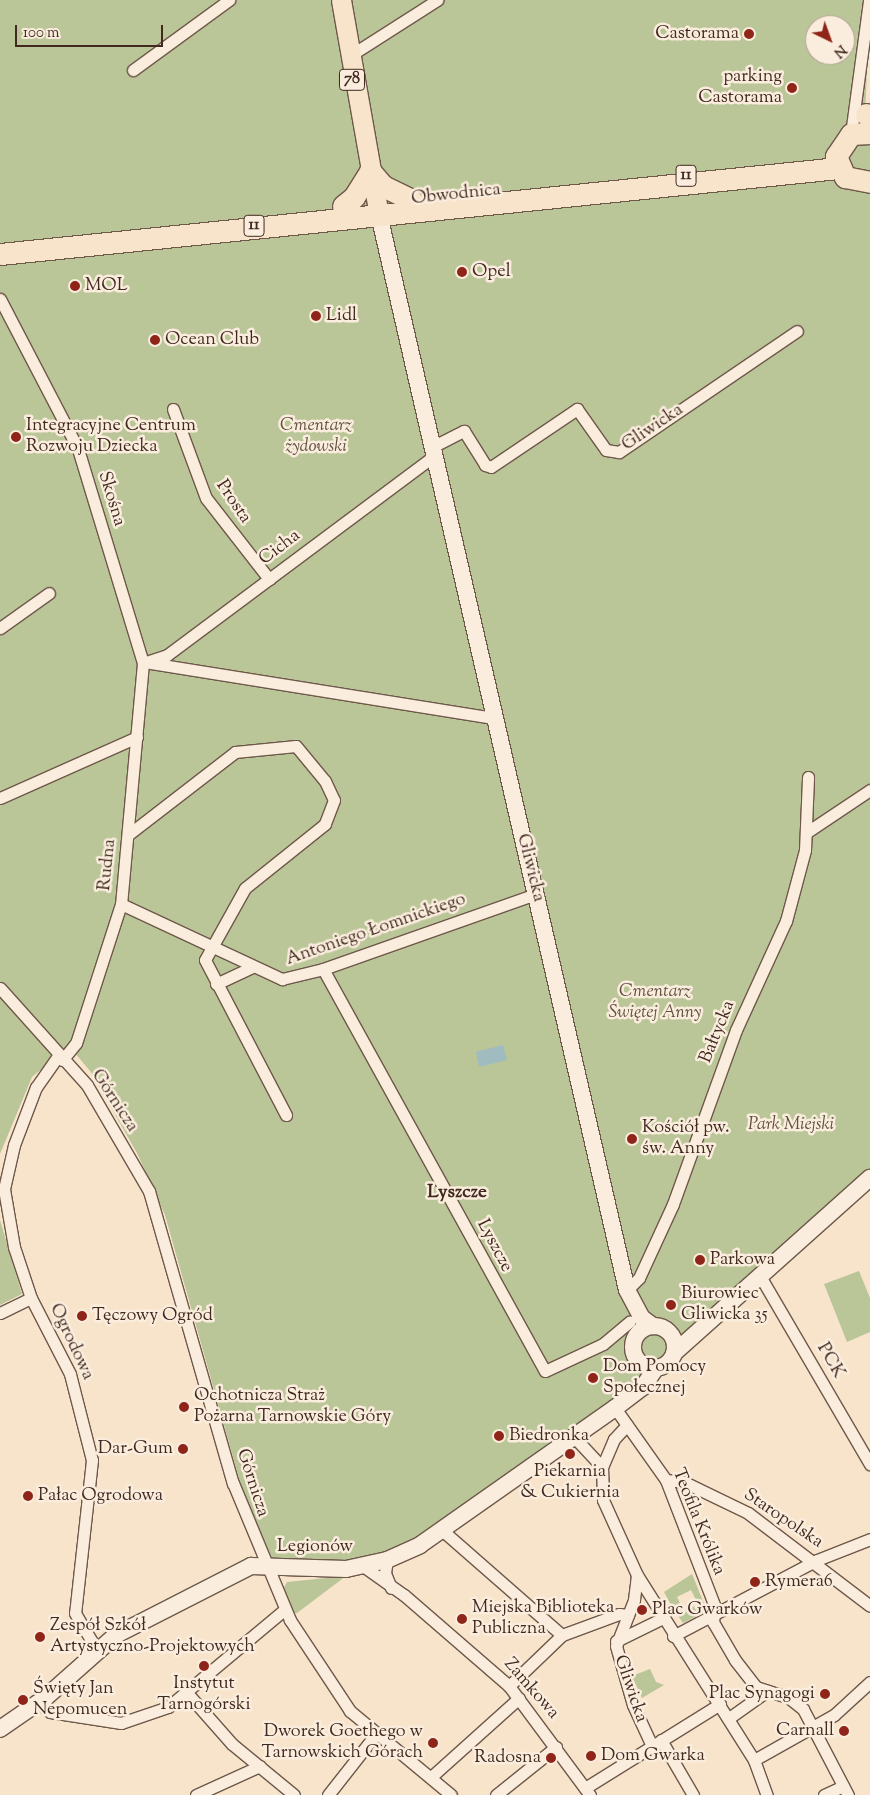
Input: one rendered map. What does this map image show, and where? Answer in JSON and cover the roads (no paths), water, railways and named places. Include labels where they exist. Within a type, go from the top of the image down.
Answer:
[{"type":"highway","points":[[865,127],[838,160],[849,180],[870,182]]},
{"type":"highway","name":"Obwodnica","points":[[0,254],[187,223],[343,206],[378,209],[412,200],[838,160]]},
{"type":"highway","name":"Obwodnica","points":[[75,243],[838,160]]},
{"type":"highway","points":[[343,206],[354,197],[370,171],[390,191],[412,200]]},
{"type":"main road","name":"Gliwicka","points":[[341,0],[348,57],[378,209]]},
{"type":"street","points":[[133,70],[229,0]]},
{"type":"street","points":[[348,57],[436,0]]},
{"type":"street","points":[[865,127],[860,82],[869,0]]},
{"type":"street","points":[[860,82],[865,127]]},
{"type":"street","name":"Gliwicka","points":[[378,209],[493,718],[536,894],[627,1290],[633,1328]]},
{"type":"street","name":"Skośna","points":[[0,299],[78,449],[143,663]]},
{"type":"street","name":"Gliwicka","points":[[433,451],[464,431],[485,465],[491,467],[577,410],[606,450],[619,452],[797,331]]},
{"type":"street","name":"Prosta","points":[[173,409],[206,498],[269,579]]},
{"type":"street","name":"Cicha","points":[[143,663],[167,655],[269,579],[433,451]]},
{"type":"street","points":[[0,628],[49,593]]},
{"type":"street","points":[[143,663],[493,718]]},
{"type":"street","name":"Rudna","points":[[60,1058],[76,1043],[121,904],[129,834],[143,663]]},
{"type":"street","points":[[0,798],[136,737]]},
{"type":"street","points":[[129,834],[234,752],[287,745],[300,748],[330,791],[332,813],[312,836],[245,888],[205,960],[286,1115]]},
{"type":"street","name":"Bałtycka","points":[[627,1290],[639,1278],[679,1190],[736,1030],[786,921],[807,832],[808,777]]},
{"type":"street","points":[[807,832],[870,790]]},
{"type":"street","name":"Antoniego Łomnickiego","points":[[121,904],[211,948],[282,979],[323,970],[536,894]]},
{"type":"street","points":[[216,984],[252,967]]},
{"type":"street","name":"Lyszcze","points":[[323,970],[545,1371],[633,1328]]},
{"type":"street","name":"Górnicza","points":[[0,988],[60,1058],[87,1085],[150,1191],[233,1483],[265,1567],[284,1610],[350,1711],[451,1795]]},
{"type":"street","name":"Ogrodowa","points":[[60,1058],[36,1087],[14,1145],[4,1189],[14,1247],[31,1298],[70,1374],[92,1460],[75,1613],[97,1650]]},
{"type":"street","points":[[715,1316],[690,1332],[671,1335],[653,1326],[633,1328],[633,1349],[639,1361],[655,1369],[669,1362],[674,1353],[870,1178]]},
{"type":"street","name":"PCK","points":[[760,1276],[870,1464]]},
{"type":"street","name":"Gliwicka","points":[[627,1290],[642,1318],[653,1326]]},
{"type":"street","points":[[0,1313],[31,1298]]},
{"type":"street","points":[[671,1335],[674,1353]]},
{"type":"street","points":[[630,1396],[639,1361]]},
{"type":"street","name":"Legionów","points":[[0,1729],[39,1703],[97,1650],[168,1606],[251,1566],[325,1571],[363,1566],[387,1560],[443,1532],[643,1387],[655,1369]]},
{"type":"street","points":[[615,1408],[627,1425],[614,1438],[602,1467],[603,1500],[637,1575],[673,1636],[720,1704],[754,1760],[767,1795]]},
{"type":"street","name":"Teofila Królika","points":[[627,1425],[666,1480],[714,1607],[713,1615],[735,1660],[756,1687],[793,1700],[814,1726],[845,1791]]},
{"type":"street","points":[[575,1438],[602,1467]]},
{"type":"street","name":"Staropolska","points":[[666,1480],[684,1482],[736,1506],[815,1562],[870,1606]]},
{"type":"street","points":[[443,1532],[562,1635]]},
{"type":"street","points":[[673,1636],[815,1562],[870,1539]]},
{"type":"street","points":[[387,1560],[385,1573],[391,1588]]},
{"type":"street","name":"Zamkowa","points":[[363,1566],[509,1686],[520,1698],[588,1791]]},
{"type":"street","points":[[616,1641],[628,1615],[637,1575]]},
{"type":"street","points":[[39,1703],[50,1712],[121,1723],[168,1707],[284,1610]]},
{"type":"street","points":[[509,1686],[562,1635],[619,1614],[628,1615]]},
{"type":"street","name":"Gliwicka","points":[[588,1791],[657,1743],[633,1705],[616,1641],[664,1618]]},
{"type":"street","points":[[754,1760],[814,1726],[851,1702],[870,1682]]},
{"type":"street","points":[[729,1718],[767,1690]]},
{"type":"street","points":[[187,1693],[232,1744],[294,1795]]},
{"type":"street","points":[[431,1777],[520,1698]]},
{"type":"street","points":[[693,1795],[657,1743],[720,1704]]},
{"type":"street","points":[[329,1795],[376,1734]]},
{"type":"street","points":[[496,1795],[556,1747]]},
{"type":"street","points":[[196,1795],[260,1766]]},
{"type":"street","points":[[824,1795],[845,1791]]},
{"type":"water","points":[[503,1045],[507,1060],[479,1067],[476,1052]]},
{"type":"place","name":"Castorama","points":[[749,34]]},
{"type":"place","name":"parking Castorama","points":[[792,88]]},
{"type":"place","name":"Opel","points":[[462,272]]},
{"type":"place","name":"MOL","points":[[75,286]]},
{"type":"place","name":"Lidl","points":[[316,316]]},
{"type":"place","name":"Ocean Club","points":[[155,340]]},
{"type":"place","name":"Integracyjne Centrum Rozwoju Dziecka","points":[[16,437]]},
{"type":"place","name":"Kościół pw. św. Anny","points":[[632,1139]]},
{"type":"place","name":"Parkowa","points":[[700,1260]]},
{"type":"place","name":"Biurowiec Gliwicka 35","points":[[671,1305]]},
{"type":"place","name":"Tęczowy Ogród","points":[[82,1316]]},
{"type":"place","name":"Dom Pomocy Społecznej","points":[[593,1378]]},
{"type":"place","name":"Ochotnicza Straż Pożarna Tarnowskie Góry","points":[[184,1407]]},
{"type":"place","name":"Biedronka","points":[[499,1436]]},
{"type":"place","name":"Dar-Gum","points":[[183,1449]]},
{"type":"place","name":"Piekarnia & Cukiernia","points":[[570,1454]]},
{"type":"place","name":"Pałac Ogrodowa","points":[[28,1496]]},
{"type":"place","name":"Rymera6","points":[[755,1582]]},
{"type":"place","name":"Plac Gwarków","points":[[642,1610]]},
{"type":"place","name":"Miejska Biblioteka Publiczna","points":[[462,1619]]},
{"type":"place","name":"Zespół Szkół Artystyczno-Projektowych","points":[[40,1637]]},
{"type":"place","name":"Instytut Tarnogórski","points":[[204,1666]]},
{"type":"place","name":"Plac Synagogi","points":[[825,1694]]},
{"type":"place","name":"Święty Jan Nepomucen","points":[[23,1700]]},
{"type":"place","name":"Carnall","points":[[844,1731]]},
{"type":"place","name":"Dworek Goethego w Tarnowskich Górach","points":[[433,1743]]},
{"type":"place","name":"Dom Gwarka","points":[[591,1756]]},
{"type":"place","name":"Radosna","points":[[551,1758]]},
{"type":"district","name":"Lyszcze","points":[[457,1193]]},
{"type":"park label","name":"Cmentarz żydowski","points":[[316,437]]},
{"type":"park label","name":"Cmentarz Świętej Anny","points":[[655,1003]]},
{"type":"park label","name":"Park Miejski","points":[[791,1125]]}]
